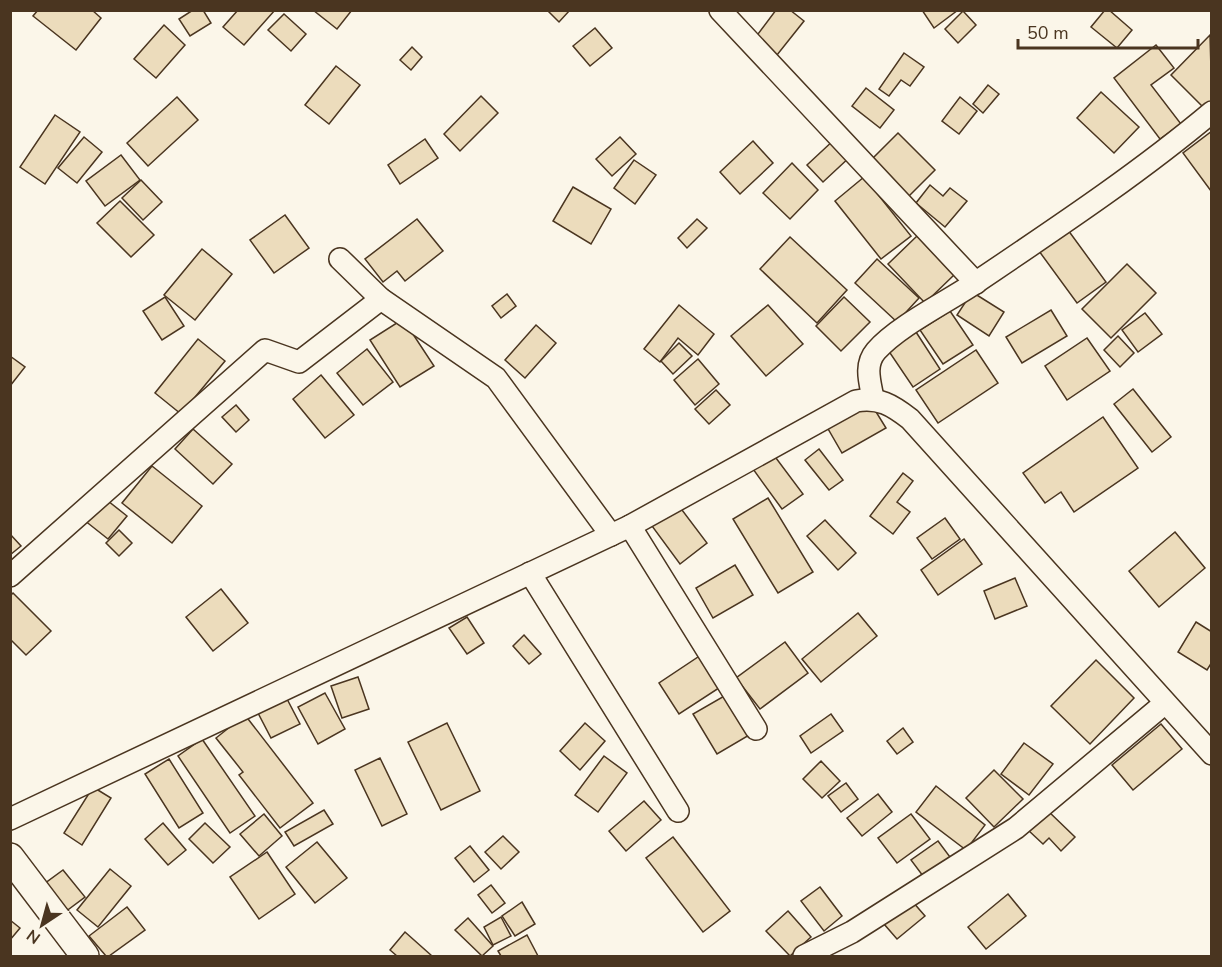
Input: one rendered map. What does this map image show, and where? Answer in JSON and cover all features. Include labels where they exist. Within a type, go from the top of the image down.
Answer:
[{"type":"street","points":[[720,10],[976,283]]},
{"type":"street","points":[[873,398],[867,369],[875,352],[891,338],[976,283],[1153,161],[1212,112]]},
{"type":"street","points":[[340,259],[381,299],[496,378],[611,535]]},
{"type":"street","points":[[10,576],[265,350],[299,362],[381,299]]},
{"type":"street","points":[[10,819],[630,526],[856,401],[873,398],[895,407],[910,419],[1164,704],[1212,754]]},
{"type":"street","points":[[630,526],[756,729]]},
{"type":"street","points":[[530,573],[678,811]]},
{"type":"street","points":[[804,957],[852,932],[1016,828],[1164,704]]},
{"type":"street","points":[[10,857],[86,957]]},
{"type":"building","points":[[38,10],[92,10],[101,18],[76,50],[33,16]]},
{"type":"building","points":[[193,10],[203,10],[211,23],[190,36],[179,19]]},
{"type":"building","points":[[238,10],[275,10],[244,45],[223,27]]},
{"type":"building","points":[[313,10],[352,10],[337,29]]},
{"type":"building","points":[[547,10],[570,10],[559,22]]},
{"type":"building","points":[[776,10],[790,10],[804,21],[777,55],[755,38]]},
{"type":"building","points":[[922,10],[958,10],[934,28]]},
{"type":"building","points":[[1105,10],[1109,10],[1132,30],[1117,48],[1091,27]]},
{"type":"building","points":[[963,11],[976,25],[958,43],[945,29]]},
{"type":"building","points":[[284,14],[306,34],[291,51],[268,30]]},
{"type":"building","points":[[164,25],[185,45],[156,78],[134,59]]},
{"type":"building","points":[[595,28],[612,48],[590,66],[573,46]]},
{"type":"building","points":[[1210,35],[1212,105],[1206,110],[1171,75]]},
{"type":"building","points":[[1156,45],[1174,68],[1151,85],[1181,124],[1160,139],[1114,78]]},
{"type":"building","points":[[412,47],[422,57],[411,70],[400,60]]},
{"type":"building","points":[[904,53],[924,67],[910,86],[901,80],[889,96],[879,89]]},
{"type":"building","points":[[336,66],[360,85],[329,124],[305,105]]},
{"type":"building","points":[[988,85],[999,94],[983,113],[973,104]]},
{"type":"building","points":[[866,88],[894,110],[880,128],[852,106]]},
{"type":"building","points":[[1101,92],[1139,127],[1114,153],[1077,118]]},
{"type":"building","points":[[481,96],[498,113],[460,151],[444,134]]},
{"type":"building","points":[[177,97],[198,120],[148,166],[127,143]]},
{"type":"building","points":[[960,97],[977,111],[959,134],[942,121]]},
{"type":"building","points":[[55,115],[80,132],[45,184],[20,167]]},
{"type":"building","points":[[1212,131],[1212,191],[1211,191],[1183,153]]},
{"type":"building","points":[[898,133],[935,170],[909,196],[872,159]]},
{"type":"building","points":[[84,137],[102,152],[77,183],[58,168]]},
{"type":"building","points":[[620,137],[636,154],[612,176],[596,159]]},
{"type":"building","points":[[836,138],[852,155],[823,182],[807,165]]},
{"type":"building","points":[[425,139],[438,158],[400,184],[388,165]]},
{"type":"building","points":[[753,141],[773,163],[740,194],[720,172]]},
{"type":"building","points":[[121,155],[140,180],[105,206],[86,181]]},
{"type":"building","points":[[634,160],[656,175],[635,204],[614,188]]},
{"type":"building","points":[[792,163],[818,190],[790,219],[763,193]]},
{"type":"building","points":[[864,177],[911,236],[881,259],[835,201]]},
{"type":"building","points":[[141,180],[162,202],[143,220],[122,198]]},
{"type":"building","points":[[930,185],[943,196],[950,188],[967,201],[945,227],[916,203]]},
{"type":"building","points":[[573,187],[611,209],[591,244],[553,221]]},
{"type":"building","points":[[120,201],[154,235],[131,257],[97,223]]},
{"type":"building","points":[[285,215],[309,248],[274,273],[250,240]]},
{"type":"building","points":[[417,219],[443,251],[405,281],[397,271],[383,282],[365,259]]},
{"type":"building","points":[[697,219],[707,228],[687,248],[678,238]]},
{"type":"building","points":[[1068,230],[1106,282],[1077,303],[1039,251]]},
{"type":"building","points":[[917,236],[954,275],[925,303],[888,264]]},
{"type":"building","points":[[790,237],[847,290],[817,323],[760,269]]},
{"type":"building","points":[[202,249],[232,274],[195,320],[164,295]]},
{"type":"building","points":[[877,259],[919,298],[897,322],[855,283]]},
{"type":"building","points":[[1127,264],[1156,293],[1111,338],[1082,309]]},
{"type":"building","points":[[972,292],[1004,312],[989,336],[957,315]]},
{"type":"building","points":[[507,294],[516,306],[501,318],[492,306]]},
{"type":"building","points":[[165,297],[184,326],[162,340],[143,311]]},
{"type":"building","points":[[844,297],[870,322],[841,351],[816,326]]},
{"type":"building","points":[[679,305],[714,334],[698,355],[678,338],[660,362],[644,349]]},
{"type":"building","points":[[768,305],[803,344],[766,376],[731,336]]},
{"type":"building","points":[[1051,310],[1067,336],[1022,363],[1006,337]]},
{"type":"building","points":[[950,311],[973,345],[943,364],[920,330]]},
{"type":"building","points":[[1145,313],[1162,334],[1138,352],[1122,330]]},
{"type":"building","points":[[403,319],[434,366],[400,387],[370,340]]},
{"type":"building","points":[[536,325],[556,343],[525,378],[505,360]]},
{"type":"building","points":[[916,332],[940,369],[913,387],[888,350]]},
{"type":"building","points":[[1118,336],[1134,353],[1120,367],[1104,350]]},
{"type":"building","points":[[1087,338],[1110,371],[1067,400],[1045,366]]},
{"type":"building","points":[[198,339],[225,361],[181,414],[155,393]]},
{"type":"building","points":[[679,343],[692,356],[673,374],[661,361]]},
{"type":"building","points":[[367,349],[393,382],[363,405],[337,373]]},
{"type":"building","points":[[976,350],[998,383],[938,423],[916,390]]},
{"type":"building","points":[[10,356],[25,367],[10,386]]},
{"type":"building","points":[[698,359],[719,384],[695,405],[674,380]]},
{"type":"building","points":[[321,375],[354,415],[325,438],[293,399]]},
{"type":"building","points":[[1133,389],[1171,437],[1152,452],[1114,404]]},
{"type":"building","points":[[716,390],[730,405],[709,424],[695,409]]},
{"type":"building","points":[[870,402],[886,428],[842,453],[827,427]]},
{"type":"building","points":[[236,405],[249,420],[236,432],[222,417]]},
{"type":"building","points":[[1103,417],[1138,468],[1074,512],[1061,492],[1045,503],[1023,473]]},
{"type":"building","points":[[193,429],[232,464],[213,484],[175,449]]},
{"type":"building","points":[[819,449],[843,480],[829,490],[805,460]]},
{"type":"building","points":[[773,454],[803,494],[782,509],[753,469]]},
{"type":"building","points":[[152,466],[202,506],[172,543],[122,503]]},
{"type":"building","points":[[903,473],[913,481],[897,502],[910,512],[893,534],[870,516]]},
{"type":"building","points":[[103,497],[127,516],[108,539],[84,520]]},
{"type":"building","points":[[768,498],[813,572],[778,593],[733,519]]},
{"type":"building","points":[[679,506],[707,543],[680,564],[652,526]]},
{"type":"building","points":[[945,518],[960,539],[932,559],[917,538]]},
{"type":"building","points":[[825,520],[856,553],[838,570],[807,536]]},
{"type":"building","points":[[119,530],[132,543],[119,556],[106,543]]},
{"type":"building","points":[[1175,532],[1205,568],[1159,607],[1129,571]]},
{"type":"building","points":[[10,534],[21,546],[10,555]]},
{"type":"building","points":[[964,539],[982,564],[938,595],[921,570]]},
{"type":"building","points":[[735,565],[753,595],[713,618],[696,588]]},
{"type":"building","points":[[1015,578],[1027,606],[995,619],[984,591]]},
{"type":"building","points":[[221,589],[248,623],[213,651],[186,617]]},
{"type":"building","points":[[13,593],[51,631],[26,655],[10,639],[10,596]]},
{"type":"building","points":[[858,613],[877,636],[821,682],[802,659]]},
{"type":"building","points":[[467,617],[484,643],[467,654],[449,628]]},
{"type":"building","points":[[1196,622],[1212,632],[1212,662],[1207,670],[1178,652]]},
{"type":"building","points":[[524,635],[541,654],[529,664],[513,646]]},
{"type":"building","points":[[785,642],[808,673],[760,709],[736,678]]},
{"type":"building","points":[[701,655],[722,686],[679,714],[659,683]]},
{"type":"building","points":[[1096,660],[1134,698],[1090,744],[1051,706]]},
{"type":"building","points":[[358,677],[369,709],[342,718],[331,686]]},
{"type":"building","points":[[325,693],[345,729],[318,744],[298,707]]},
{"type":"building","points":[[726,695],[751,734],[717,754],[693,714]]},
{"type":"building","points":[[286,697],[300,724],[271,738],[257,711]]},
{"type":"building","points":[[831,714],[843,731],[811,753],[800,736]]},
{"type":"building","points":[[245,715],[313,803],[280,828],[239,775],[243,772],[216,738]]},
{"type":"building","points":[[447,723],[480,791],[441,810],[408,742]]},
{"type":"building","points":[[585,723],[605,741],[580,770],[560,751]]},
{"type":"building","points":[[1161,724],[1182,749],[1133,790],[1112,765]]},
{"type":"building","points":[[903,728],[913,742],[897,754],[887,741]]},
{"type":"building","points":[[202,739],[255,816],[230,833],[178,756]]},
{"type":"building","points":[[1024,743],[1053,764],[1029,795],[1001,774]]},
{"type":"building","points":[[604,756],[627,773],[598,812],[575,795]]},
{"type":"building","points":[[380,758],[407,814],[382,826],[355,770]]},
{"type":"building","points":[[169,759],[203,813],[179,828],[145,774]]},
{"type":"building","points":[[821,761],[840,781],[822,798],[803,779]]},
{"type":"building","points":[[994,770],[1023,799],[994,827],[966,798]]},
{"type":"building","points":[[846,783],[858,799],[841,812],[828,796]]},
{"type":"building","points":[[936,786],[985,825],[966,850],[916,812]]},
{"type":"building","points":[[93,787],[111,798],[82,845],[64,833]]},
{"type":"building","points":[[878,794],[892,812],[862,836],[847,818]]},
{"type":"building","points":[[644,801],[661,820],[626,851],[609,831]]},
{"type":"building","points":[[324,810],[333,824],[294,846],[285,832]]},
{"type":"building","points":[[1047,810],[1075,837],[1061,851],[1049,838],[1043,844],[1028,830]]},
{"type":"building","points":[[264,814],[282,836],[259,856],[240,834]]},
{"type":"building","points":[[911,814],[930,839],[897,863],[878,838]]},
{"type":"building","points":[[163,823],[186,850],[168,865],[145,839]]},
{"type":"building","points":[[205,823],[230,847],[213,863],[189,839]]},
{"type":"building","points":[[503,836],[519,852],[501,869],[485,852]]},
{"type":"building","points":[[673,837],[730,911],[703,932],[646,858]]},
{"type":"building","points":[[938,841],[950,857],[923,876],[911,860]]},
{"type":"building","points":[[317,842],[347,878],[315,903],[286,867]]},
{"type":"building","points":[[470,846],[489,870],[474,882],[455,858]]},
{"type":"building","points":[[267,852],[295,894],[259,919],[230,877]]},
{"type":"building","points":[[110,869],[131,886],[98,927],[77,910]]},
{"type":"building","points":[[63,870],[85,897],[65,912],[44,884]]},
{"type":"building","points":[[491,885],[505,903],[492,913],[478,895]]},
{"type":"building","points":[[820,887],[842,916],[824,931],[801,901]]},
{"type":"building","points":[[1008,894],[1026,916],[986,949],[968,927]]},
{"type":"building","points":[[912,901],[925,916],[897,939],[884,924]]},
{"type":"building","points":[[522,902],[535,924],[515,936],[502,916]]},
{"type":"building","points":[[127,907],[145,930],[106,956],[89,936]]},
{"type":"building","points":[[788,911],[811,937],[790,956],[766,931]]},
{"type":"building","points":[[501,917],[511,936],[493,945],[484,927]]},
{"type":"building","points":[[468,918],[493,946],[482,956],[455,930]]},
{"type":"building","points":[[10,920],[20,928],[10,940]]},
{"type":"building","points":[[405,932],[432,956],[397,956],[390,950]]},
{"type":"building","points":[[527,935],[538,956],[501,956],[498,951]]}]
